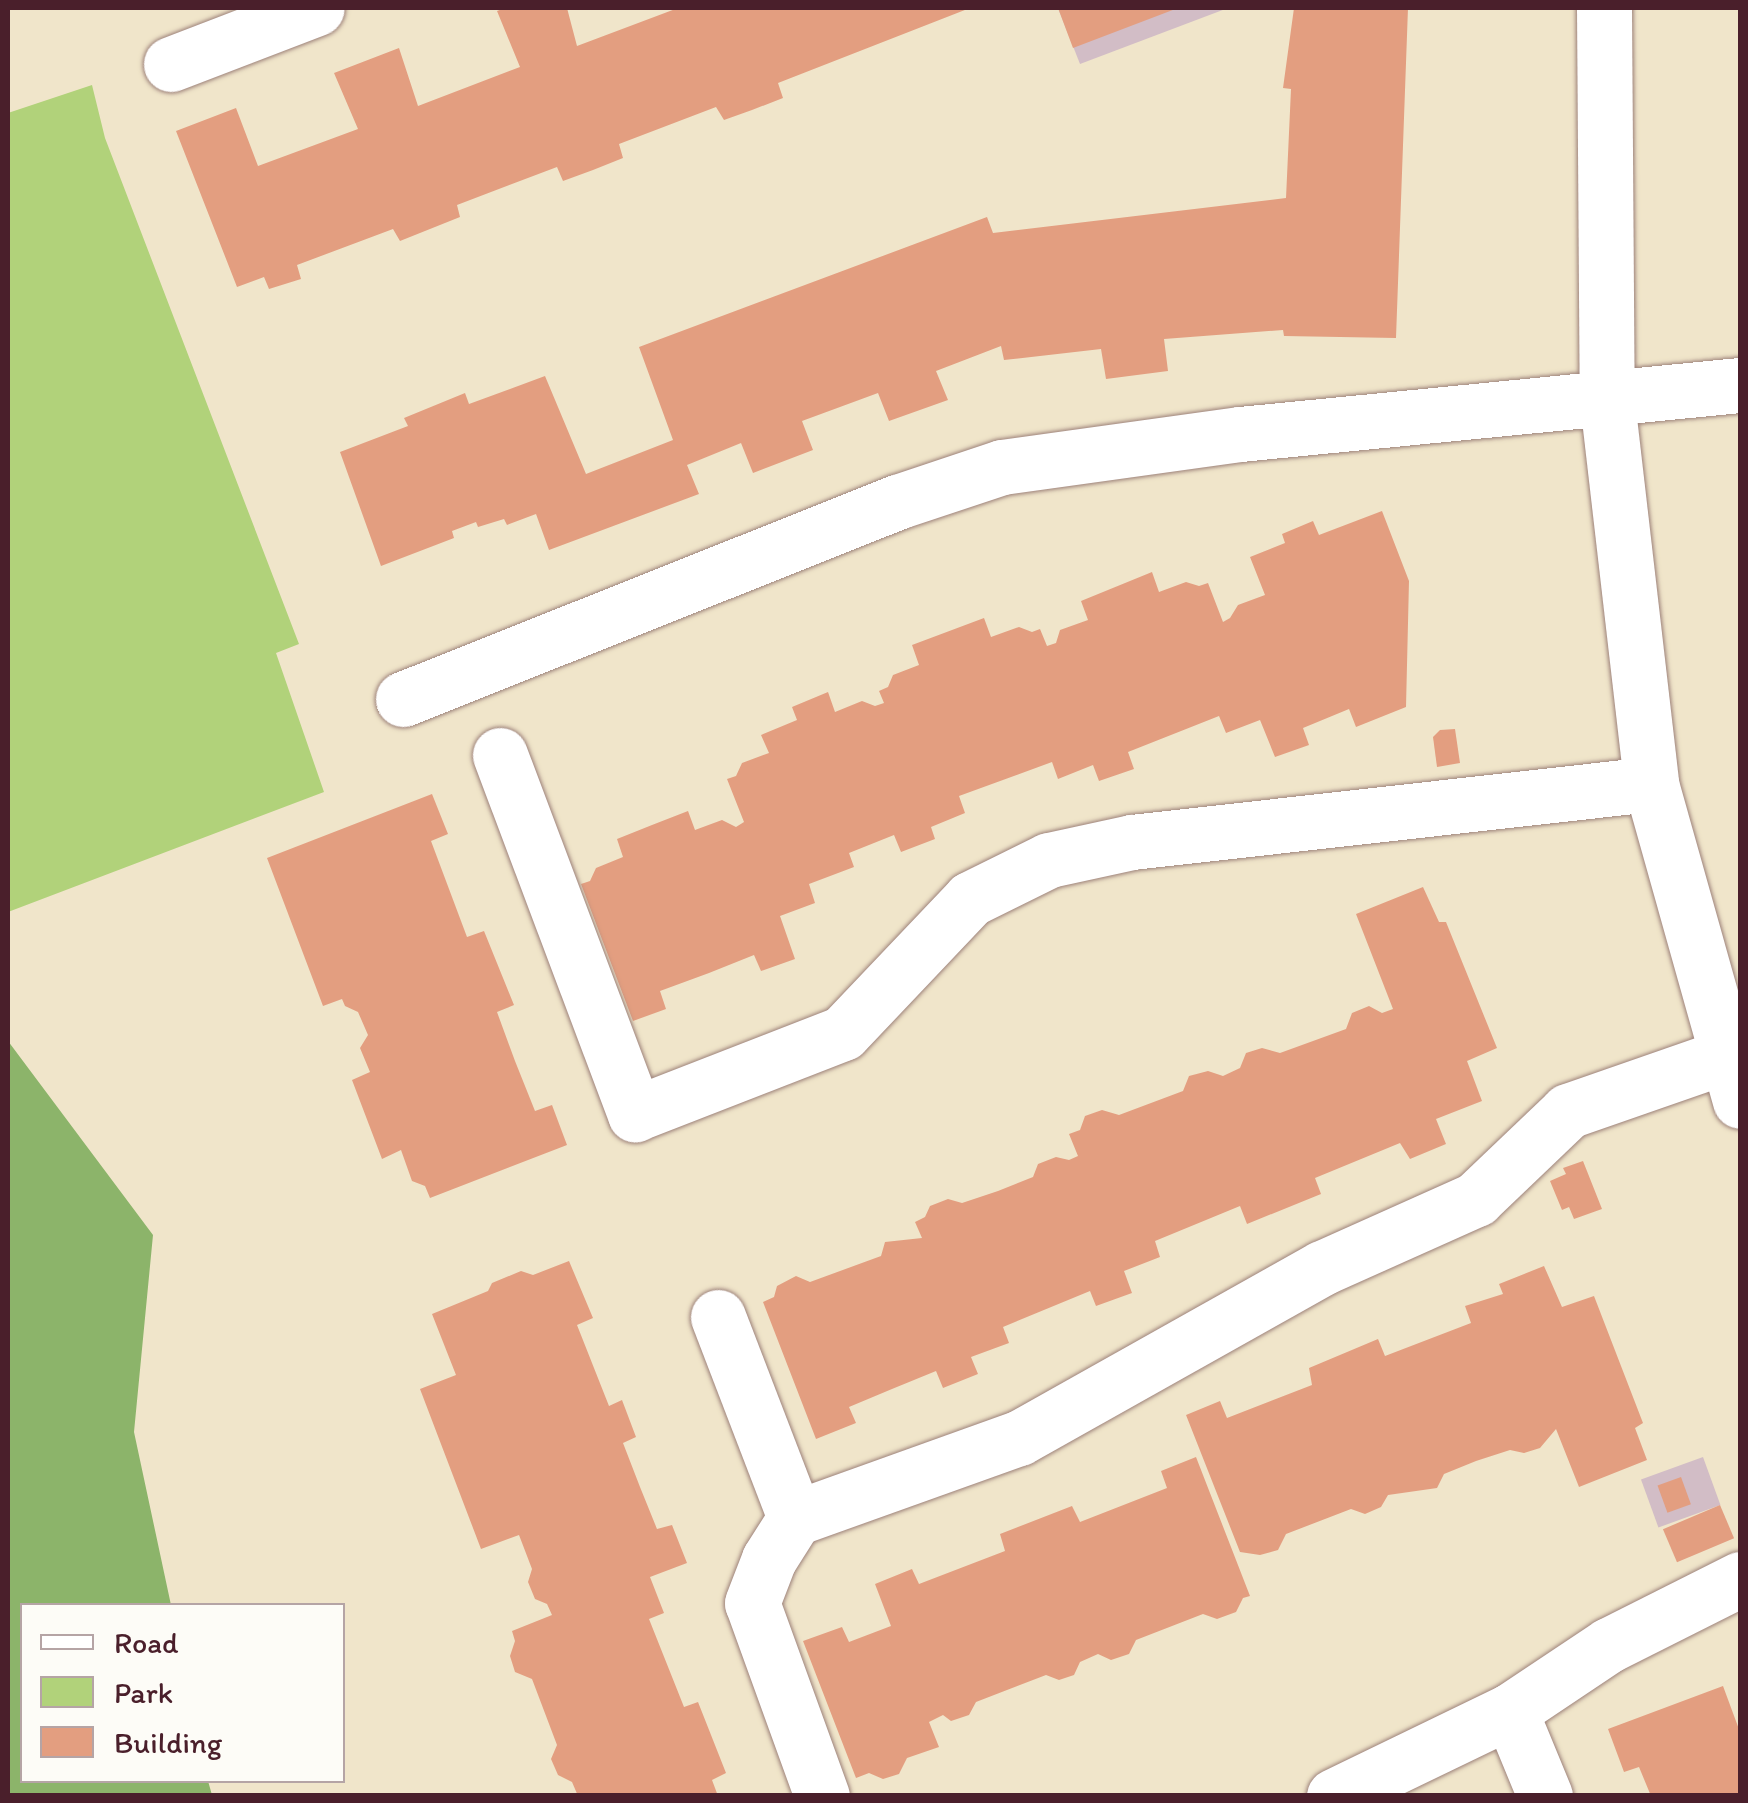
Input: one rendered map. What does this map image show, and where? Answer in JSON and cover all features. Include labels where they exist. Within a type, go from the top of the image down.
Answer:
[{"type":"street","points":[[171,64],[317,8]]},
{"type":"street","points":[[822,1796],[752,1603],[769,1559],[795,1518],[1019,1438],[1322,1268],[1476,1198],[1568,1112],[1733,1079],[1651,784],[1607,401],[1604,8]]},
{"type":"street","points":[[403,699],[897,502],[1002,466],[1240,434],[1607,401],[1740,384]]},
{"type":"street","points":[[500,755],[635,1114],[842,1033],[970,899],[1049,860],[1132,842],[1651,784]]},
{"type":"street","points":[[718,1317],[795,1518]]},
{"type":"street","points":[[1334,1796],[1510,1710],[1609,1645],[1740,1579]]},
{"type":"street","points":[[1510,1710],[1545,1796]]},
{"type":"shaded area","points":[[1058,8],[1228,8],[1080,64]]},
{"type":"shaded area","points":[[1703,1457],[1720,1505],[1658,1527],[1641,1480]]},
{"type":"green space","points":[[92,85],[105,138],[299,644],[276,653],[324,792],[8,912],[8,113]]},
{"type":"green space","points":[[8,1041],[153,1235],[134,1432],[171,1603],[20,1603],[20,1783],[209,1783],[212,1795],[8,1795]]},
{"type":"building","points":[[567,8],[577,46],[678,8],[970,8],[778,83],[783,98],[752,110],[724,120],[716,107],[619,144],[623,158],[593,170],[563,181],[557,167],[457,205],[460,217],[400,241],[393,229],[297,265],[301,279],[269,289],[264,277],[237,287],[176,131],[236,108],[258,166],[358,129],[334,73],[399,48],[418,106],[520,67],[497,11]]},
{"type":"building","points":[[1058,8],[1178,8],[1073,48]]},
{"type":"building","points":[[1294,8],[1408,8],[1396,338],[1284,336],[1283,330],[1164,339],[1168,371],[1106,379],[1101,349],[1004,360],[1001,346],[936,371],[948,400],[889,421],[878,393],[802,421],[813,450],[753,473],[741,443],[687,465],[699,494],[549,550],[536,514],[507,525],[504,519],[478,527],[476,522],[452,531],[454,538],[381,566],[340,452],[408,426],[404,418],[465,393],[469,404],[545,376],[586,474],[673,440],[639,347],[987,217],[993,233],[1286,198],[1291,89],[1283,88]]},
{"type":"building","points":[[1382,511],[1409,581],[1406,707],[1356,727],[1349,709],[1303,728],[1309,745],[1275,757],[1260,720],[1226,733],[1219,716],[1128,752],[1134,769],[1099,781],[1093,765],[1058,779],[1052,762],[959,796],[965,813],[931,827],[935,839],[901,852],[894,835],[849,853],[854,867],[809,884],[815,903],[780,916],[795,959],[761,971],[754,955],[660,991],[666,1009],[633,1021],[581,884],[590,881],[596,868],[623,857],[617,839],[688,811],[695,830],[722,820],[736,827],[744,822],[727,779],[736,776],[742,763],[769,753],[761,735],[797,720],[792,707],[828,692],[835,712],[862,701],[875,706],[884,703],[879,691],[888,687],[893,675],[919,665],[912,645],[984,618],[991,637],[1019,627],[1032,632],[1040,629],[1047,646],[1056,643],[1060,630],[1088,620],[1081,601],[1152,572],[1159,592],[1186,582],[1199,586],[1208,583],[1223,622],[1238,605],[1265,595],[1250,557],[1285,543],[1282,534],[1313,521],[1319,535]]},
{"type":"building","points":[[1455,729],[1460,763],[1437,767],[1433,737],[1440,730]]},
{"type":"building","points":[[432,794],[448,834],[431,841],[467,937],[484,931],[514,1005],[497,1012],[515,1061],[535,1111],[552,1105],[567,1145],[430,1198],[425,1186],[412,1181],[401,1150],[382,1159],[352,1080],[370,1072],[360,1048],[368,1035],[358,1012],[345,1006],[342,999],[323,1006],[267,858]]},
{"type":"building","points":[[1423,887],[1439,922],[1446,922],[1497,1048],[1467,1061],[1482,1101],[1436,1119],[1446,1144],[1410,1159],[1400,1143],[1315,1178],[1321,1194],[1247,1224],[1240,1206],[1155,1241],[1160,1257],[1124,1271],[1132,1293],[1096,1306],[1090,1291],[1003,1327],[1009,1343],[971,1357],[978,1374],[943,1388],[936,1371],[849,1407],[856,1423],[816,1439],[763,1302],[774,1297],[777,1286],[796,1276],[810,1282],[881,1256],[885,1242],[922,1238],[915,1222],[925,1217],[930,1206],[948,1199],[962,1203],[998,1191],[1033,1177],[1038,1164],[1056,1157],[1069,1160],[1078,1156],[1069,1134],[1080,1130],[1085,1116],[1102,1110],[1119,1115],[1183,1091],[1189,1076],[1208,1071],[1223,1076],[1240,1068],[1246,1053],[1262,1048],[1280,1053],[1346,1029],[1352,1013],[1369,1006],[1382,1013],[1393,1009],[1356,914]]},
{"type":"building","points":[[1583,1161],[1602,1209],[1574,1219],[1569,1207],[1562,1210],[1550,1181],[1566,1174],[1563,1168]]},
{"type":"building","points":[[569,1261],[593,1318],[577,1325],[609,1406],[622,1400],[636,1437],[623,1443],[640,1487],[657,1529],[672,1525],[687,1563],[650,1577],[664,1613],[649,1619],[684,1707],[698,1702],[726,1773],[712,1780],[718,1796],[578,1796],[572,1782],[558,1775],[551,1759],[557,1745],[532,1679],[515,1672],[510,1656],[515,1641],[512,1631],[552,1615],[547,1604],[535,1599],[528,1582],[532,1569],[519,1535],[481,1549],[420,1389],[456,1375],[432,1314],[488,1291],[492,1283],[521,1271],[533,1275]]},
{"type":"building","points":[[1544,1266],[1562,1307],[1594,1296],[1643,1423],[1635,1428],[1647,1460],[1579,1487],[1556,1429],[1540,1448],[1524,1453],[1510,1450],[1476,1461],[1444,1474],[1437,1488],[1388,1495],[1381,1507],[1365,1514],[1351,1509],[1286,1534],[1278,1550],[1260,1555],[1240,1552],[1186,1415],[1220,1401],[1227,1418],[1312,1385],[1309,1368],[1378,1339],[1385,1356],[1471,1323],[1465,1306],[1503,1294],[1499,1284]]},
{"type":"building","points":[[1196,1457],[1250,1596],[1243,1598],[1236,1612],[1217,1619],[1203,1614],[1136,1640],[1129,1654],[1111,1660],[1098,1654],[1080,1662],[1074,1675],[1059,1680],[1046,1675],[976,1702],[969,1715],[951,1721],[943,1715],[929,1722],[939,1747],[907,1758],[899,1774],[883,1779],[869,1773],[856,1778],[803,1641],[842,1627],[849,1642],[891,1626],[875,1584],[912,1569],[919,1584],[1005,1551],[1000,1534],[1072,1506],[1080,1522],[1167,1488],[1161,1471]]},
{"type":"building","points":[[1681,1477],[1691,1504],[1667,1513],[1658,1486]]},
{"type":"building","points":[[1720,1505],[1734,1538],[1677,1562],[1663,1529]]},
{"type":"building","points":[[1723,1686],[1740,1732],[1740,1796],[1651,1796],[1639,1767],[1624,1772],[1608,1729]]}]
